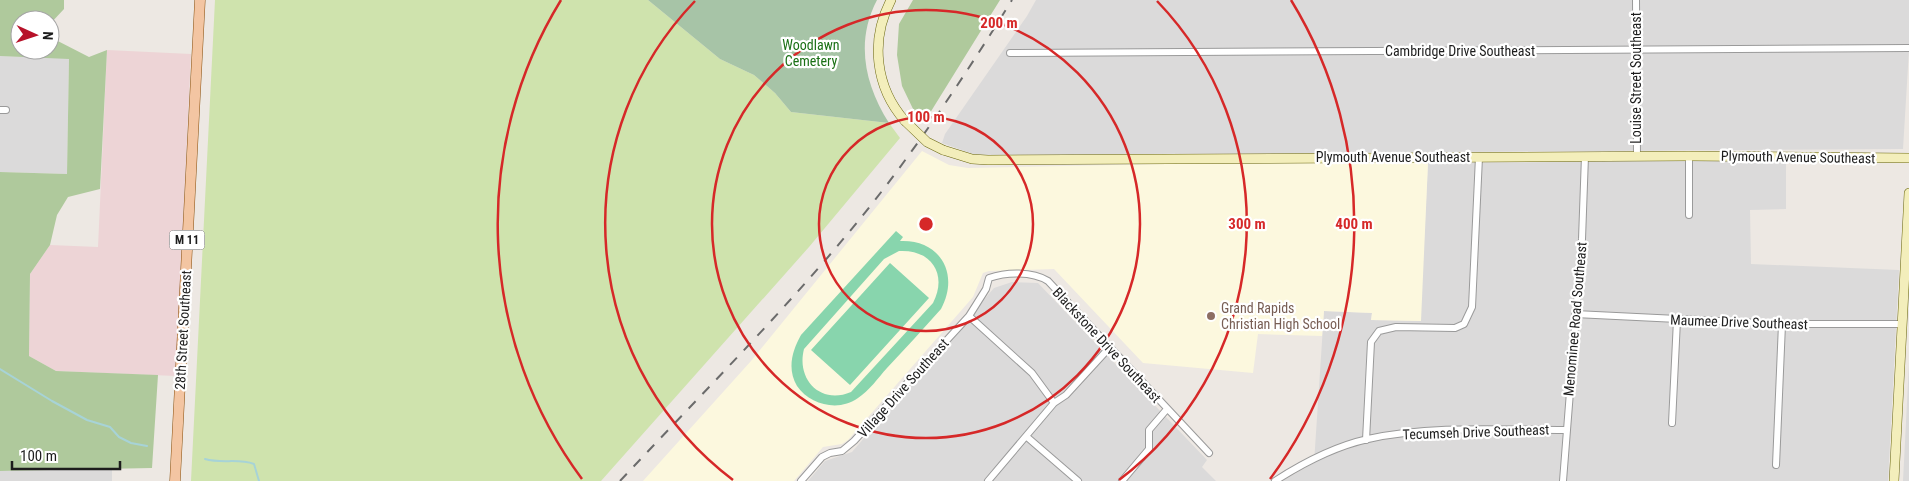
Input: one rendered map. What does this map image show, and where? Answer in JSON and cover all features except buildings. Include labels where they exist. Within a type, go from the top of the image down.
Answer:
[{"type":"main road","name":"28th Street Southeast","points":[[175,481],[200,0]]},
{"type":"main road","name":"Plymouth Avenue Southeast","points":[[890,0],[880,26],[877,51],[883,84],[894,108],[920,136],[943,150],[972,159],[1585,156],[1909,158]]},
{"type":"main road","points":[[1894,481],[1905,370],[1903,324],[1909,193]]},
{"type":"street","name":"Louise Street Southeast","points":[[1636,0],[1637,156]]},
{"type":"street","name":"Cambridge Drive Southeast","points":[[1010,52],[1909,48]]},
{"type":"street","name":"Menominee Road Southeast","points":[[1563,481],[1582,239],[1585,156]]},
{"type":"street","points":[[1689,156],[1689,215]]},
{"type":"street","points":[[1366,440],[1371,342],[1379,331],[1396,327],[1447,330],[1456,328],[1464,324],[1472,307],[1479,157]]},
{"type":"street","name":"Blackstone Drive Southeast","points":[[989,278],[998,275],[1040,276],[1048,281],[1209,453]]},
{"type":"street","name":"Village Drive Southeast","points":[[801,481],[822,457],[830,453],[842,451],[854,441],[969,316],[982,296],[989,278]]},
{"type":"street","name":"Maumee Drive Southeast","points":[[1575,314],[1782,324],[1903,324]]},
{"type":"street","points":[[969,316],[1032,373],[1054,403]]},
{"type":"street","points":[[1672,423],[1677,320]]},
{"type":"street","points":[[1776,465],[1782,324]]},
{"type":"street","points":[[988,481],[1054,403],[1066,395],[1110,347]]},
{"type":"street","points":[[1122,481],[1149,450],[1149,430],[1167,409]]},
{"type":"street","name":"Tecumseh Drive Southeast","points":[[1275,481],[1329,453],[1366,440],[1389,436],[1469,430],[1566,430]]},
{"type":"street","points":[[1026,437],[1078,481]]},
{"type":"shaded area","points":[[1036,0],[1909,0],[1909,50],[1903,149],[989,155],[973,154],[942,143],[945,134],[1027,16]]},
{"type":"shaded area","points":[[107,50],[191,54],[176,376],[56,371],[29,356],[30,274],[50,245],[98,247]]},
{"type":"shaded area","points":[[0,56],[10,56],[10,60],[60,60],[60,58],[69,58],[67,174],[0,172]]},
{"type":"shaded area","name":"Grand Rapids Christian High School","points":[[922,151],[949,165],[968,168],[1258,162],[1428,163],[1421,321],[1371,320],[1372,313],[1324,311],[1322,336],[1258,334],[1253,373],[1143,363],[1054,269],[989,271],[983,273],[973,297],[848,440],[842,444],[823,447],[794,481],[643,481],[751,361]]},
{"type":"shaded area","points":[[1786,160],[1786,209],[1750,210],[1751,264],[1899,270],[1888,481],[1282,481],[1314,463],[1324,311],[1372,313],[1371,320],[1420,321],[1428,163]]},
{"type":"shaded area","points":[[1012,282],[1038,283],[1207,460],[1202,467],[1216,481],[808,481],[825,461],[852,452],[994,288]]},
{"type":"shaded area","points":[[1909,363],[1909,481],[1903,481]]},
{"type":"shaded area","points":[[112,469],[112,481],[0,481],[0,471]]},
{"type":"green space","points":[[0,0],[64,0],[64,9],[60,13],[60,10],[10,10],[10,56],[0,56]]},
{"type":"green space","points":[[215,0],[648,0],[720,59],[754,75],[775,93],[791,112],[889,123],[900,138],[809,247],[601,481],[191,481]]},
{"type":"green space","name":"Woodlawn Cemetery","points":[[648,0],[877,0],[866,32],[866,63],[874,94],[889,123],[791,112],[775,93],[754,75],[720,59]]},
{"type":"green space","points":[[913,0],[1000,0],[925,121],[914,111],[902,86],[897,55],[899,24]]},
{"type":"green space","points":[[60,42],[89,57],[107,50],[100,189],[68,197],[57,215],[50,245],[30,274],[29,356],[56,371],[158,375],[152,468],[0,471],[0,172],[67,174],[69,59],[60,59]]},
{"type":"green space","points":[[896,231],[903,237],[900,241],[914,242],[926,246],[936,252],[943,261],[948,283],[941,309],[870,388],[850,402],[834,405],[817,402],[809,398],[797,386],[791,367],[795,347],[801,335]],"holes":[[[899,251],[910,251],[920,254],[934,265],[939,282],[933,303],[851,392],[830,395],[813,387],[807,380],[804,371],[802,360],[804,349],[884,259]]]},
{"type":"green space","points":[[890,263],[929,298],[850,385],[811,350]]},
{"type":"waterway","points":[[0,369],[87,420],[110,427],[119,437],[131,443],[147,446]]},
{"type":"waterway","points":[[205,459],[242,461],[254,464],[259,481]]},
{"type":"railway","points":[[620,481],[750,343],[845,237],[929,127],[1012,0]]},
{"type":"place","name":"Grand Rapids Christian High School","points":[[1211,316]]}]
